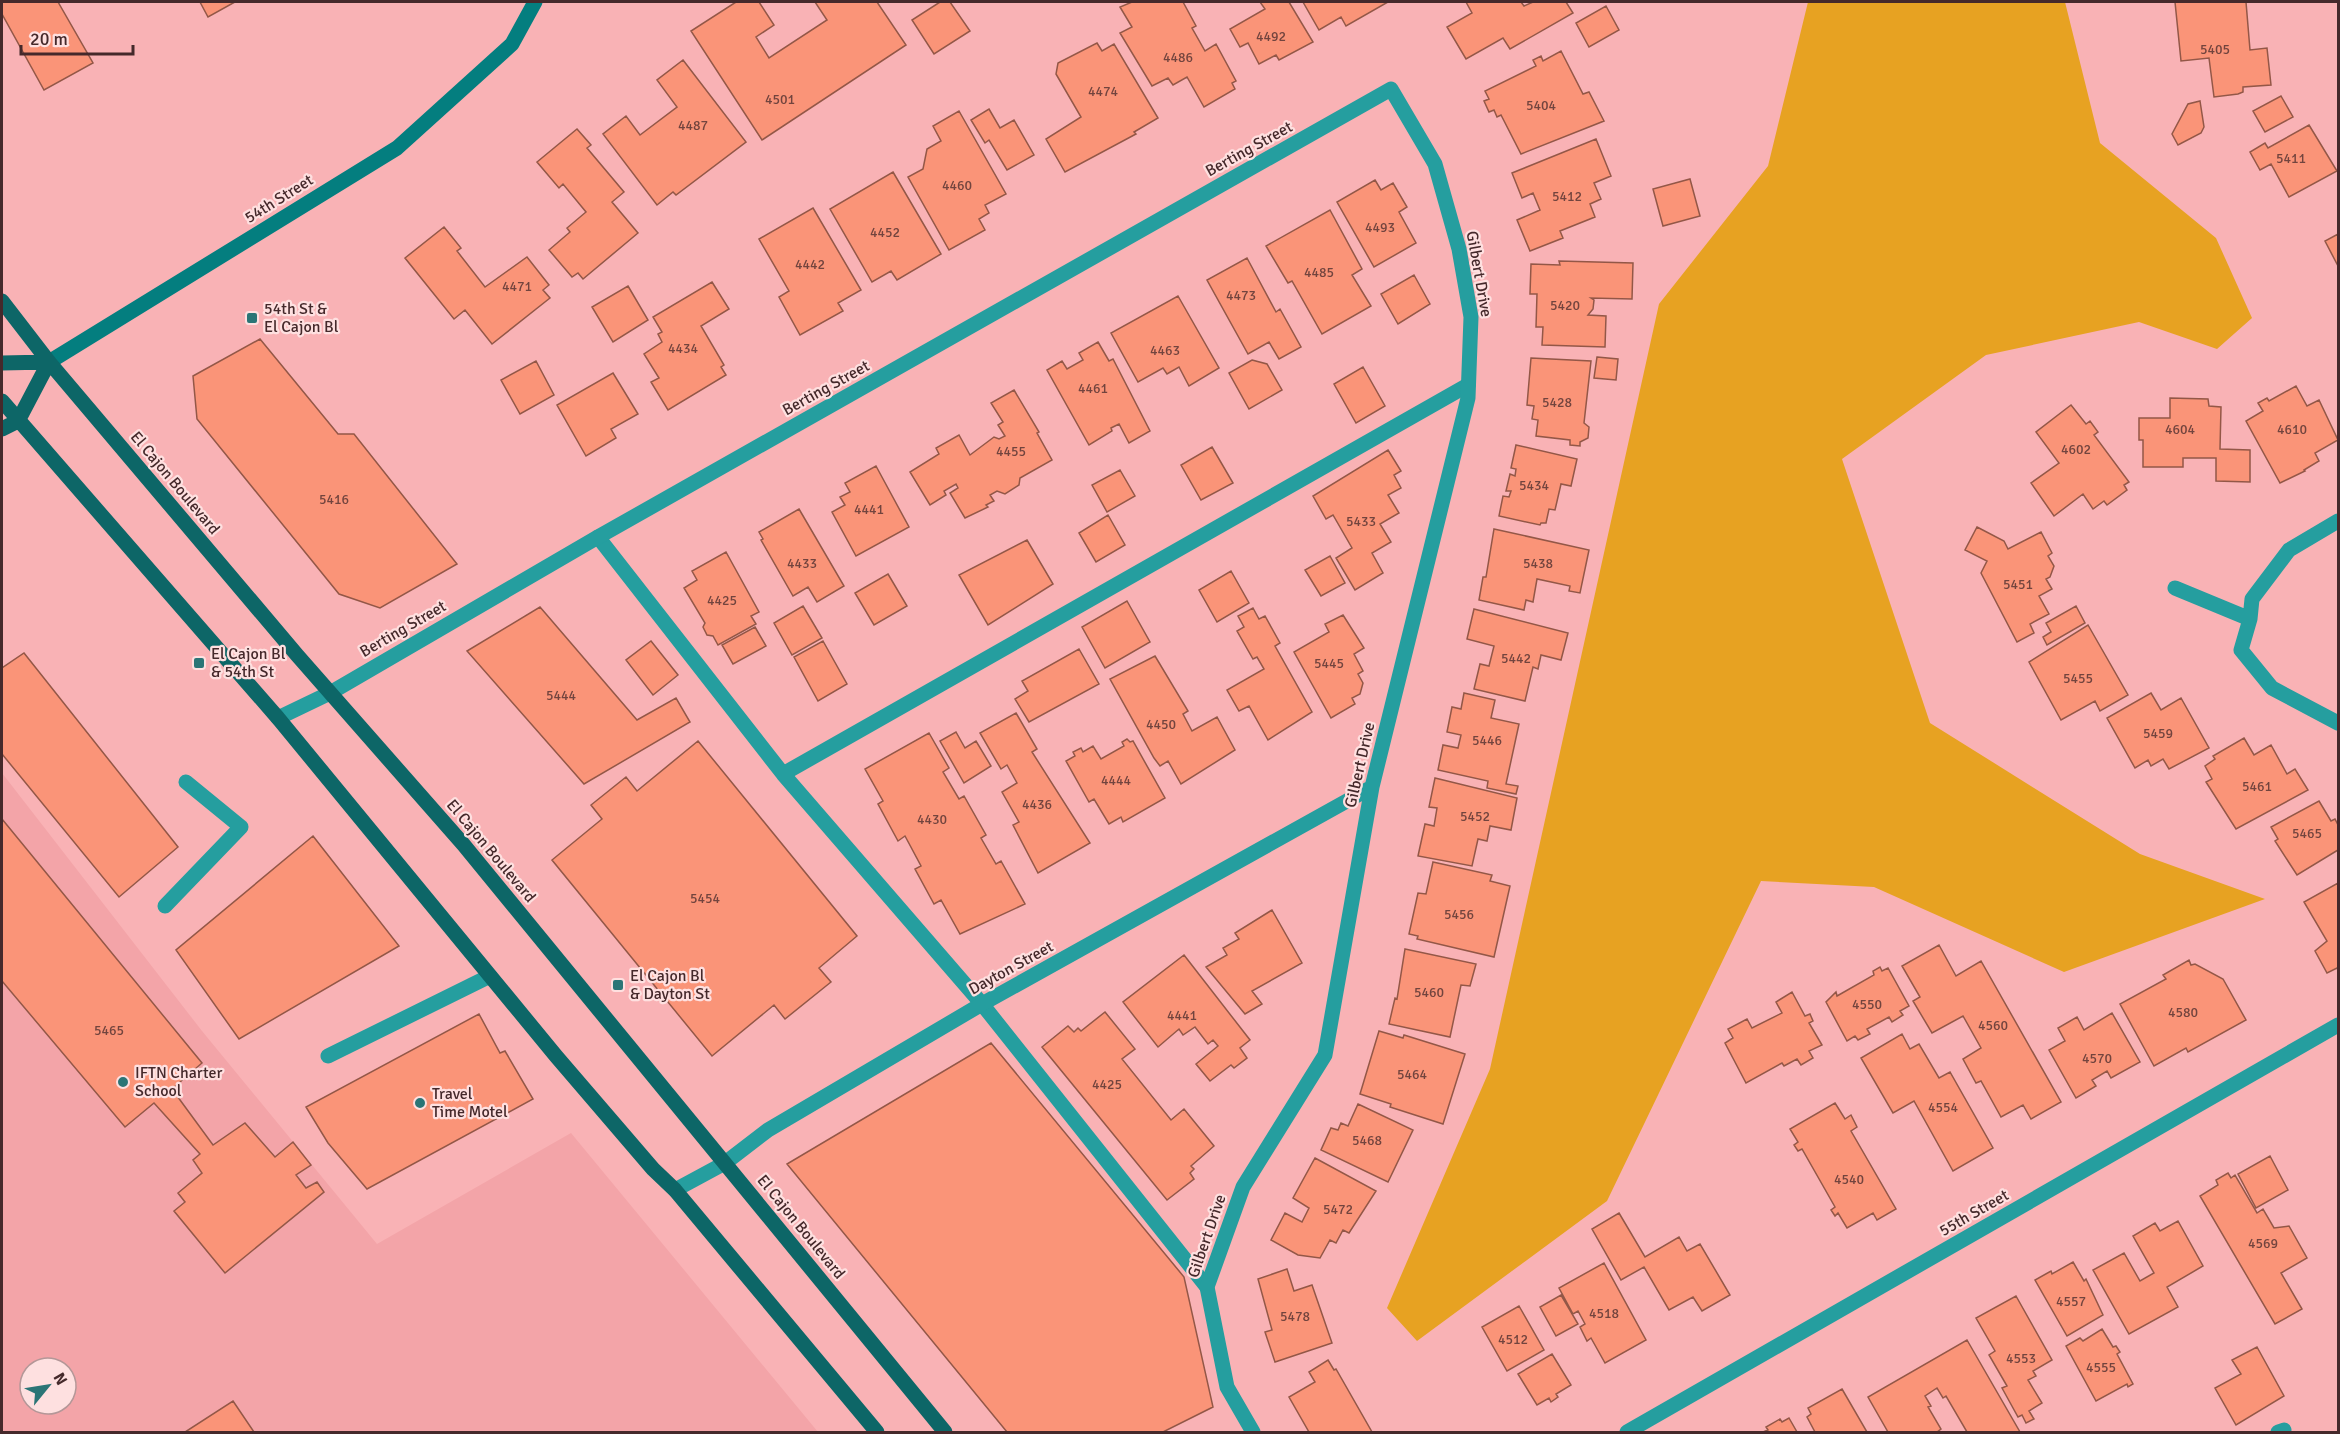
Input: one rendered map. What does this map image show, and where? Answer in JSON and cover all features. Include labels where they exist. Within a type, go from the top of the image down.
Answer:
[{"type":"main road","name":"54th Street","points":[[49,362],[397,148],[512,44],[535,2]]},
{"type":"main road","name":"El Cajon Boulevard","points":[[2,301],[49,362],[330,693],[463,844],[945,1432]]},
{"type":"main road","points":[[2,363],[49,362],[18,421],[2,429]]},
{"type":"main road","points":[[2,402],[278,718],[612,1123],[675,1190],[878,1432]]},
{"type":"street","name":"Gilbert Drive","points":[[1253,1432],[1227,1387],[1207,1287],[1243,1187],[1325,1055],[1372,787],[1465,410],[1468,385],[1471,317],[1459,249],[1435,164],[1391,89]]},
{"type":"street","name":"Berting Street","points":[[278,718],[330,693],[598,537],[1391,89]]},
{"type":"street","points":[[783,774],[1468,385]]},
{"type":"street","points":[[2338,521],[2289,550],[2253,599],[2241,650],[2272,688],[2338,723]]},
{"type":"street","points":[[598,537],[783,774],[982,1004],[1207,1287]]},
{"type":"street","points":[[2175,588],[2250,619]]},
{"type":"street","points":[[165,906],[241,827],[186,782]]},
{"type":"street","name":"Dayton Street","points":[[675,1190],[725,1163],[768,1130],[982,1004],[1372,787]]},
{"type":"street","points":[[328,1056],[490,976]]},
{"type":"street","name":"55th Street","points":[[1627,1432],[2338,1025]]},
{"type":"shaded area","points":[[1808,2],[2065,2],[2100,143],[2216,238],[2252,318],[2217,349],[2139,322],[1986,355],[1842,459],[1930,723],[2140,854],[2265,899],[2064,972],[1874,887],[1761,881],[1607,1201],[1417,1341],[1387,1308],[1490,1069],[1659,304],[1768,166]]},
{"type":"shaded area","name":"IFTN Charter School","points":[[2,773],[202,1031],[377,1244],[571,1133],[818,1432],[2,1432]]},
{"type":"building","points":[[2,2],[58,2],[93,63],[44,90],[2,14]]},
{"type":"building","points":[[200,2],[235,2],[208,17]]},
{"type":"building","points":[[736,2],[759,2],[774,25],[756,37],[769,58],[827,20],[815,2],[877,2],[906,45],[762,140],[691,31]]},
{"type":"building","points":[[940,2],[950,2],[970,31],[934,54],[912,20]]},
{"type":"building","points":[[1132,2],[1183,2],[1196,26],[1192,28],[1205,51],[1216,44],[1236,81],[1232,83],[1235,89],[1204,107],[1187,77],[1173,85],[1168,78],[1152,86],[1120,33],[1132,27],[1120,7]]},
{"type":"building","points":[[1260,2],[1289,2],[1313,42],[1279,60],[1276,55],[1259,64],[1248,43],[1240,47],[1230,29],[1265,9]]},
{"type":"building","points":[[1303,2],[1388,2],[1346,26],[1341,17],[1319,30]]},
{"type":"building","points":[[1466,2],[1521,2],[1524,6],[1533,2],[1566,2],[1573,13],[1510,49],[1503,38],[1466,59],[1447,27],[1472,13]]},
{"type":"building","points":[[2175,2],[2246,2],[2250,50],[2267,48],[2271,85],[2243,87],[2243,92],[2238,94],[2214,97],[2209,58],[2181,61]]},
{"type":"building","points":[[1606,6],[1619,30],[1589,47],[1576,23]]},
{"type":"building","points":[[1097,43],[1102,51],[1114,44],[1158,118],[1134,132],[1136,134],[1065,172],[1046,139],[1081,117],[1056,74],[1058,63]]},
{"type":"building","points":[[1561,51],[1583,94],[1589,92],[1604,121],[1521,154],[1501,115],[1497,117],[1494,110],[1489,112],[1484,101],[1489,99],[1485,91],[1536,66],[1533,60],[1541,56],[1543,61]]},
{"type":"building","points":[[683,60],[746,142],[676,195],[673,192],[657,205],[603,134],[626,116],[640,135],[677,107],[657,80]]},
{"type":"building","points":[[2281,96],[2293,117],[2265,132],[2253,111]]},
{"type":"building","points":[[2200,101],[2204,127],[2201,133],[2178,145],[2172,134],[2188,104]]},
{"type":"building","points":[[989,109],[1000,128],[1014,120],[1034,155],[1007,170],[989,140],[985,143],[971,120]]},
{"type":"building","points":[[959,111],[1006,194],[985,205],[989,213],[979,219],[985,230],[949,250],[908,177],[923,169],[927,149],[941,141],[933,126]]},
{"type":"building","points":[[2309,125],[2337,171],[2289,197],[2271,164],[2260,170],[2250,152],[2265,143],[2268,148]]},
{"type":"building","points":[[577,129],[591,145],[587,148],[624,192],[612,202],[638,233],[583,279],[578,273],[572,277],[549,250],[570,232],[567,228],[586,212],[563,184],[559,188],[537,162]]},
{"type":"building","points":[[1596,139],[1611,176],[1594,183],[1601,199],[1590,204],[1595,217],[1560,231],[1563,238],[1530,251],[1517,220],[1540,210],[1533,193],[1522,198],[1512,173]]},
{"type":"building","points":[[893,172],[941,254],[897,280],[891,271],[872,282],[830,209]]},
{"type":"building","points":[[1690,179],[1700,216],[1663,226],[1653,189]]},
{"type":"building","points":[[1375,180],[1381,190],[1393,183],[1407,207],[1399,212],[1416,243],[1374,267],[1337,202]]},
{"type":"building","points":[[813,208],[861,290],[838,303],[843,311],[800,335],[779,297],[789,291],[759,239]]},
{"type":"building","points":[[1330,210],[1362,269],[1352,275],[1371,306],[1322,334],[1292,281],[1288,283],[1266,246]]},
{"type":"building","points":[[444,227],[461,248],[457,251],[485,287],[527,257],[549,285],[543,290],[550,298],[492,344],[465,310],[454,319],[405,258]]},
{"type":"building","points":[[2338,234],[2338,266],[2325,241]]},
{"type":"building","points":[[1247,258],[1276,312],[1280,309],[1301,347],[1279,359],[1269,342],[1248,354],[1207,280]]},
{"type":"building","points":[[1559,261],[1633,263],[1632,299],[1591,298],[1594,300],[1593,309],[1588,315],[1606,316],[1605,347],[1542,345],[1543,327],[1536,327],[1537,294],[1530,294],[1531,264],[1560,265]]},
{"type":"building","points":[[1414,275],[1430,304],[1398,324],[1381,294]]},
{"type":"building","points":[[712,282],[729,309],[701,326],[724,365],[721,367],[726,375],[668,410],[651,382],[659,378],[644,354],[662,342],[658,334],[662,332],[653,317]]},
{"type":"building","points":[[628,286],[648,320],[613,342],[592,307]]},
{"type":"building","points":[[1178,296],[1219,368],[1189,386],[1179,367],[1167,374],[1163,368],[1138,382],[1111,333]]},
{"type":"building","points":[[260,339],[338,434],[354,434],[457,564],[380,608],[339,594],[197,419],[193,376]]},
{"type":"building","points":[[1098,342],[1109,361],[1113,359],[1150,431],[1129,443],[1119,424],[1089,445],[1047,370],[1062,361],[1067,369],[1083,360],[1079,353]]},
{"type":"building","points":[[1597,357],[1618,359],[1616,380],[1594,378]]},
{"type":"building","points":[[1531,358],[1591,361],[1584,423],[1589,427],[1588,438],[1580,442],[1580,446],[1570,445],[1570,440],[1536,436],[1538,420],[1532,419],[1534,406],[1527,405]]},
{"type":"building","points":[[1252,360],[1267,364],[1282,390],[1249,409],[1229,373]]},
{"type":"building","points":[[536,361],[554,395],[520,414],[501,380]]},
{"type":"building","points":[[1363,367],[1385,406],[1356,423],[1334,384]]},
{"type":"building","points":[[613,373],[638,414],[611,429],[616,438],[586,456],[557,405]]},
{"type":"building","points":[[2296,386],[2307,406],[2319,400],[2338,440],[2315,453],[2319,461],[2305,471],[2280,483],[2246,421],[2263,411],[2258,403],[2267,398],[2269,401]]},
{"type":"building","points":[[1014,390],[1039,432],[1037,433],[1052,460],[1020,478],[1019,485],[1005,494],[997,491],[990,495],[994,501],[986,505],[988,507],[965,518],[950,493],[958,488],[956,484],[944,491],[946,495],[930,505],[910,472],[939,454],[936,448],[959,435],[970,455],[994,437],[999,439],[1005,436],[998,425],[1003,422],[991,403]]},
{"type":"building","points":[[2170,398],[2208,399],[2209,406],[2221,407],[2220,449],[2250,450],[2250,482],[2216,481],[2216,458],[2183,458],[2183,467],[2143,467],[2143,440],[2139,440],[2139,418],[2170,418]]},
{"type":"building","points":[[2071,405],[2086,424],[2090,421],[2098,432],[2094,435],[2129,482],[2124,485],[2127,490],[2107,505],[2104,501],[2093,509],[2083,494],[2054,516],[2031,483],[2059,463],[2036,432]]},
{"type":"building","points":[[1516,445],[1577,459],[1571,486],[1561,484],[1555,510],[1549,509],[1546,523],[1540,525],[1499,516],[1503,496],[1509,497],[1511,491],[1506,491],[1510,474],[1515,476],[1516,469],[1511,468]]},
{"type":"building","points":[[1212,447],[1233,483],[1201,500],[1181,465]]},
{"type":"building","points":[[1388,450],[1401,471],[1394,475],[1401,488],[1388,495],[1399,513],[1380,524],[1391,542],[1372,553],[1383,573],[1355,590],[1336,558],[1352,548],[1333,515],[1326,519],[1313,496]]},
{"type":"building","points":[[876,466],[909,527],[856,556],[832,512],[845,505],[840,497],[850,492],[845,483]]},
{"type":"building","points":[[1120,470],[1135,496],[1107,512],[1092,485]]},
{"type":"building","points":[[799,509],[844,586],[817,602],[808,587],[793,596],[761,540],[763,539],[759,532]]},
{"type":"building","points":[[1108,515],[1125,545],[1096,562],[1079,533]]},
{"type":"building","points":[[1977,527],[2004,541],[2008,549],[2041,532],[2052,553],[2048,556],[2054,566],[2050,577],[2046,579],[2052,589],[2039,596],[2049,614],[2030,624],[2034,633],[2017,642],[1981,573],[1987,561],[1965,550]]},
{"type":"building","points":[[1494,529],[1589,550],[1580,593],[1569,591],[1570,586],[1537,579],[1533,602],[1526,600],[1524,610],[1479,600],[1483,577],[1486,577]]},
{"type":"building","points":[[1027,540],[1053,584],[988,625],[959,575]]},
{"type":"building","points":[[726,552],[759,612],[751,616],[756,624],[718,645],[713,636],[707,635],[703,627],[705,623],[684,588],[697,580],[692,571]]},
{"type":"building","points":[[1330,556],[1345,583],[1321,596],[1305,570]]},
{"type":"building","points":[[1231,571],[1249,603],[1217,622],[1199,590]]},
{"type":"building","points":[[888,574],[907,606],[874,625],[855,593]]},
{"type":"building","points":[[1127,601],[1150,642],[1105,668],[1082,627]]},
{"type":"building","points":[[803,606],[822,638],[792,655],[774,623]]},
{"type":"building","points":[[2076,606],[2085,623],[2047,645],[2043,637],[2051,632],[2046,623]]},
{"type":"building","points":[[540,607],[637,720],[676,698],[690,722],[584,784],[467,651]]},
{"type":"building","points":[[1253,608],[1259,619],[1265,616],[1280,643],[1275,646],[1312,712],[1268,740],[1249,706],[1239,711],[1227,690],[1264,669],[1257,657],[1253,659],[1237,631],[1244,627],[1238,616]]},
{"type":"building","points":[[1474,609],[1568,633],[1561,660],[1541,655],[1538,669],[1533,667],[1525,701],[1474,689],[1480,664],[1489,666],[1494,646],[1467,639]]},
{"type":"building","points":[[1343,615],[1364,648],[1354,654],[1363,671],[1358,674],[1363,683],[1360,694],[1352,698],[1355,704],[1331,718],[1294,652],[1329,632],[1325,624]]},
{"type":"building","points":[[2088,625],[2128,695],[2100,711],[2095,701],[2061,720],[2029,662]]},
{"type":"building","points":[[755,627],[766,646],[733,664],[722,645]]},
{"type":"building","points":[[651,641],[678,675],[653,695],[626,660]]},
{"type":"building","points":[[823,641],[847,684],[818,701],[794,657]]},
{"type":"building","points":[[1079,649],[1099,684],[1029,722],[1015,699],[1028,691],[1022,681]]},
{"type":"building","points":[[24,653],[178,847],[119,897],[2,754],[2,668]]},
{"type":"building","points":[[1155,656],[1188,711],[1183,714],[1192,731],[1217,717],[1235,750],[1181,784],[1168,761],[1160,766],[1154,758],[1110,679]]},
{"type":"building","points":[[1464,693],[1495,700],[1491,718],[1519,724],[1506,784],[1518,786],[1516,794],[1487,788],[1488,781],[1438,770],[1443,745],[1458,748],[1461,735],[1447,732],[1452,707],[1461,709]]},
{"type":"building","points":[[2151,693],[2161,710],[2181,698],[2209,748],[2169,769],[2163,759],[2151,766],[2148,760],[2135,768],[2107,718]]},
{"type":"building","points":[[1016,713],[1037,749],[1032,752],[1090,843],[1038,873],[1013,825],[1019,822],[1002,792],[1017,783],[1007,765],[1001,769],[980,733]]},
{"type":"building","points":[[956,732],[965,748],[976,741],[991,766],[964,783],[940,741]]},
{"type":"building","points":[[929,733],[949,768],[943,772],[959,799],[964,796],[986,835],[981,838],[996,864],[1001,861],[1025,904],[960,934],[941,900],[934,904],[915,869],[921,866],[905,836],[898,841],[878,804],[883,801],[865,769]]},
{"type":"building","points":[[2244,738],[2254,755],[2271,745],[2287,774],[2295,769],[2308,790],[2236,829],[2206,782],[2212,779],[2205,766],[2215,759],[2213,756]]},
{"type":"building","points":[[1127,739],[1130,742],[1133,741],[1165,798],[1123,822],[1121,817],[1109,824],[1094,799],[1089,802],[1066,761],[1075,756],[1073,752],[1081,748],[1083,752],[1093,746],[1101,759],[1124,746],[1122,742]]},
{"type":"building","points":[[698,741],[857,936],[819,968],[831,982],[785,1019],[774,1005],[712,1056],[552,860],[602,819],[591,805],[626,777],[637,791]]},
{"type":"building","points":[[1435,778],[1517,798],[1511,830],[1490,826],[1487,841],[1478,839],[1472,866],[1418,856],[1425,824],[1434,826],[1437,808],[1429,807]]},
{"type":"building","points":[[2319,801],[2331,821],[2335,819],[2338,825],[2338,850],[2297,875],[2275,841],[2278,839],[2271,827]]},
{"type":"building","name":"IFTN Charter School","points":[[2,819],[202,1063],[172,1089],[213,1145],[245,1123],[275,1157],[293,1142],[311,1165],[296,1175],[306,1188],[317,1182],[324,1192],[225,1273],[174,1211],[185,1202],[178,1193],[202,1173],[193,1160],[200,1154],[154,1103],[125,1127],[2,981]]},
{"type":"building","points":[[313,836],[399,946],[239,1039],[176,950]]},
{"type":"building","points":[[1433,862],[1492,875],[1490,881],[1510,886],[1494,957],[1417,939],[1418,936],[1409,934],[1418,893],[1426,894]]},
{"type":"building","points":[[2338,883],[2338,970],[2337,968],[2327,973],[2315,951],[2327,941],[2304,902]]},
{"type":"building","points":[[1272,910],[1302,963],[1252,991],[1262,1004],[1245,1014],[1206,967],[1227,955],[1223,948],[1239,939],[1235,933]]},
{"type":"building","points":[[1939,945],[1956,976],[1981,961],[2061,1102],[2031,1119],[2023,1105],[2001,1117],[1981,1081],[1976,1083],[1963,1059],[1981,1048],[1963,1016],[1932,1033],[1913,1001],[1920,997],[1902,966]]},
{"type":"building","points":[[1405,949],[1476,964],[1470,986],[1461,985],[1450,1037],[1389,1024],[1395,998],[1397,999]]},
{"type":"building","points":[[1184,955],[1250,1040],[1240,1048],[1247,1058],[1234,1068],[1231,1065],[1210,1081],[1196,1064],[1218,1046],[1213,1040],[1208,1044],[1195,1027],[1183,1035],[1179,1029],[1158,1047],[1123,1002]]},
{"type":"building","points":[[2189,960],[2191,965],[2195,964],[2223,979],[2246,1020],[2188,1052],[2186,1048],[2154,1066],[2120,1004],[2166,979],[2163,975]]},
{"type":"building","points":[[1880,967],[1882,971],[1888,968],[1909,1006],[1900,1011],[1903,1015],[1892,1022],[1889,1017],[1867,1029],[1870,1034],[1858,1040],[1855,1036],[1847,1041],[1826,1002],[1836,992],[1837,996],[1874,975],[1873,971]]},
{"type":"building","points":[[1792,992],[1805,1016],[1810,1014],[1813,1021],[1809,1023],[1822,1045],[1809,1051],[1813,1058],[1801,1065],[1797,1059],[1784,1066],[1782,1063],[1746,1083],[1725,1043],[1733,1038],[1728,1029],[1747,1019],[1752,1028],[1782,1013],[1776,1002]]},
{"type":"building","points":[[1105,1012],[1135,1049],[1122,1059],[1171,1120],[1184,1109],[1214,1146],[1191,1166],[1194,1169],[1190,1173],[1194,1179],[1167,1200],[1042,1047],[1068,1026],[1074,1032],[1078,1028],[1081,1031]]},
{"type":"building","points":[[2112,1013],[2140,1062],[2111,1078],[2107,1071],[2092,1080],[2096,1086],[2076,1098],[2049,1050],[2065,1041],[2058,1028],[2077,1017],[2084,1030]]},
{"type":"building","name":"Travel Time Motel","points":[[479,1014],[500,1053],[505,1051],[533,1099],[367,1189],[328,1143],[306,1107]]},
{"type":"building","points":[[1379,1031],[1403,1038],[1404,1035],[1465,1054],[1443,1124],[1390,1107],[1391,1104],[1360,1094]]},
{"type":"building","points":[[1902,1034],[1910,1049],[1919,1044],[1939,1078],[1950,1072],[1993,1148],[1953,1171],[1914,1101],[1893,1113],[1861,1058]]},
{"type":"building","points":[[991,1043],[1184,1277],[1213,1407],[1163,1432],[1007,1432],[787,1164]]},
{"type":"building","points":[[1835,1103],[1845,1119],[1851,1115],[1857,1127],[1851,1131],[1896,1209],[1877,1220],[1873,1213],[1847,1228],[1838,1213],[1835,1216],[1831,1210],[1835,1207],[1802,1149],[1798,1151],[1794,1145],[1798,1142],[1790,1129]]},
{"type":"building","points":[[1358,1104],[1413,1130],[1388,1182],[1321,1150],[1331,1128],[1338,1130],[1341,1123],[1348,1126]]},
{"type":"building","points":[[2270,1156],[2288,1190],[2256,1208],[2238,1174]]},
{"type":"building","points":[[1315,1158],[1376,1191],[1349,1233],[1343,1230],[1336,1243],[1330,1240],[1320,1258],[1298,1255],[1271,1240],[1285,1213],[1302,1222],[1309,1208],[1293,1198]]},
{"type":"building","points":[[2228,1173],[2231,1178],[2235,1175],[2257,1213],[2263,1209],[2274,1228],[2289,1226],[2307,1258],[2281,1273],[2302,1309],[2275,1324],[2200,1196],[2218,1185],[2216,1180]]},
{"type":"building","points":[[1619,1213],[1645,1257],[1679,1237],[1687,1251],[1700,1244],[1730,1295],[1702,1311],[1693,1297],[1669,1310],[1644,1267],[1621,1280],[1592,1229]]},
{"type":"building","points":[[2178,1221],[2203,1266],[2167,1287],[2178,1307],[2129,1334],[2093,1270],[2124,1253],[2140,1281],[2154,1273],[2133,1236],[2155,1223],[2160,1231]]},
{"type":"building","points":[[2073,1262],[2084,1281],[2086,1279],[2103,1315],[2067,1336],[2035,1280],[2051,1271],[2052,1274]]},
{"type":"building","points":[[1604,1263],[1646,1340],[1605,1363],[1591,1338],[1587,1341],[1580,1327],[1585,1324],[1578,1311],[1573,1314],[1559,1288]]},
{"type":"building","points":[[1287,1269],[1294,1291],[1312,1285],[1332,1343],[1275,1362],[1265,1332],[1272,1330],[1258,1279]]},
{"type":"building","points":[[1561,1295],[1578,1324],[1556,1336],[1540,1307]]},
{"type":"building","points":[[2016,1296],[2052,1360],[2033,1371],[2036,1376],[2028,1380],[2042,1403],[2029,1411],[2034,1419],[2026,1423],[2022,1415],[2018,1417],[2002,1388],[2007,1386],[1989,1355],[1995,1351],[1976,1318]]},
{"type":"building","points":[[1519,1306],[1544,1350],[1507,1371],[1482,1327]]},
{"type":"building","points":[[2102,1329],[2113,1347],[2116,1346],[2120,1352],[2117,1354],[2133,1384],[2128,1387],[2127,1384],[2096,1401],[2066,1346],[2080,1338],[2083,1341]]},
{"type":"building","points":[[1967,1340],[2020,1432],[1967,1432],[1946,1396],[1943,1398],[1937,1388],[1925,1396],[1931,1406],[1928,1407],[1941,1429],[1937,1432],[1888,1432],[1868,1397]]},
{"type":"building","points":[[2257,1347],[2284,1396],[2236,1425],[2215,1388],[2241,1374],[2232,1360]]},
{"type":"building","points":[[1552,1354],[1571,1385],[1556,1394],[1558,1397],[1551,1402],[1549,1398],[1537,1405],[1518,1374]]},
{"type":"building","points":[[1328,1360],[1334,1370],[1336,1369],[1372,1432],[1309,1432],[1289,1397],[1315,1382],[1309,1372]]},
{"type":"building","points":[[1842,1389],[1867,1432],[1815,1432],[1807,1417],[1811,1414],[1808,1408]]},
{"type":"building","points":[[233,1401],[254,1432],[185,1432]]},
{"type":"building","points":[[1789,1418],[1797,1432],[1763,1432],[1768,1430],[1766,1427],[1780,1419],[1782,1422]]},
{"type":"place","name":"54th St & El Cajon Bl","points":[[252,318]]},
{"type":"place","name":"El Cajon Bl & 54th St","points":[[199,663]]},
{"type":"place","name":"El Cajon Bl & Dayton St","points":[[618,985]]},
{"type":"place","name":"IFTN Charter School","points":[[123,1082]]},
{"type":"place","name":"Travel Time Motel","points":[[420,1103]]}]
